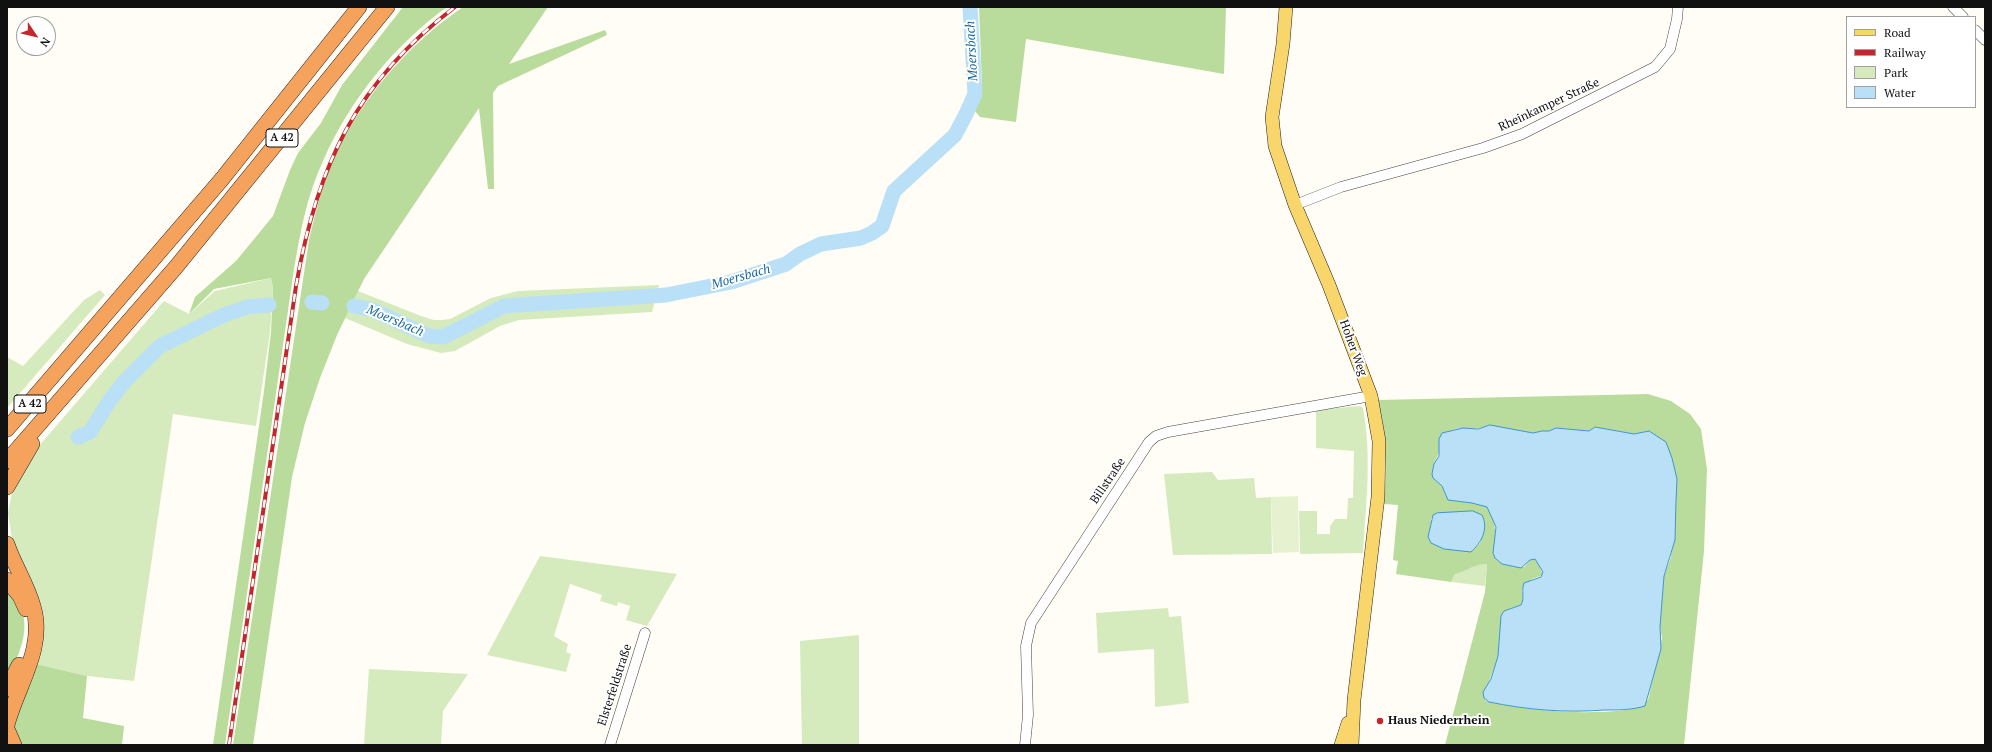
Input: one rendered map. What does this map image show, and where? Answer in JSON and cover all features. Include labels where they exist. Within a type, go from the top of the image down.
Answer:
[{"type":"highway","name":"A 42","points":[[7,429],[222,178],[360,7]]},
{"type":"highway","name":"A 42","points":[[7,461],[46,418],[216,219],[387,7]]},
{"type":"highway","points":[[7,414],[20,399],[52,378]]},
{"type":"highway","points":[[7,487],[17,468],[29,451],[46,418]]},
{"type":"highway","points":[[7,544],[33,604],[37,630],[32,656],[15,699],[7,725]]},
{"type":"highway","points":[[7,580],[20,596],[25,606],[29,627],[28,640],[24,654],[7,689]]},
{"type":"highway","points":[[7,729],[14,745]]},
{"type":"main road","name":"Hoher Weg","points":[[1286,7],[1283,44],[1272,117],[1275,146],[1295,205],[1332,293],[1371,396],[1379,441],[1379,475],[1376,522],[1354,700],[1352,745]]},
{"type":"main road","name":"Hoher Weg","points":[[1341,745],[1354,700]]},
{"type":"street","name":"Rheinkamper Straße","points":[[1295,205],[1341,187],[1483,148],[1522,134],[1648,71],[1655,67],[1670,49],[1677,19],[1678,7]]},
{"type":"street","points":[[1953,7],[1962,16]]},
{"type":"street","points":[[1976,31],[1985,40]]},
{"type":"street","name":"Billstraße","points":[[1025,745],[1028,715],[1026,646],[1031,623],[1149,442],[1156,436],[1168,432],[1371,396]]},
{"type":"street","name":"Elsterfeldstraße","points":[[610,745],[645,633]]},
{"type":"green space","points":[[403,7],[447,7],[428,22],[391,57],[360,96],[346,117],[323,161],[308,201],[294,269],[225,745],[213,745],[264,391],[271,332],[273,287],[271,278],[214,289],[189,314],[195,297],[236,261],[273,216],[298,153],[321,123],[342,85]]},
{"type":"green space","points":[[463,7],[548,7],[509,64],[605,30],[607,35],[498,86],[493,93],[494,189],[488,189],[479,108],[364,279],[337,335],[320,378],[305,423],[292,477],[253,745],[233,745],[309,240],[324,182],[342,141],[355,118],[386,76],[422,39]]},
{"type":"green space","points":[[979,7],[1226,7],[1224,74],[1026,39],[1016,122],[980,117],[975,111],[982,85]]},
{"type":"green space","points":[[271,278],[273,287],[270,332],[256,426],[173,414],[134,681],[87,676],[36,664],[43,630],[12,539],[8,513],[14,482],[38,447],[164,301],[189,314],[215,291]]},
{"type":"green space","points":[[659,285],[652,312],[519,320],[500,326],[455,351],[441,353],[407,344],[345,318],[358,291],[421,316],[434,320],[442,320],[450,319],[491,298],[518,291]]},
{"type":"green space","points":[[100,290],[105,295],[7,408],[7,357],[23,366],[84,300]]},
{"type":"green space","points":[[1648,394],[1671,401],[1690,414],[1701,429],[1707,469],[1704,551],[1684,745],[1445,745],[1485,592],[1487,564],[1475,566],[1455,574],[1451,582],[1396,574],[1398,561],[1393,560],[1398,505],[1384,504],[1386,452],[1378,400]],"holes":[[[1486,426],[1533,434],[1556,428],[1589,431],[1595,427],[1634,434],[1649,431],[1677,479],[1671,557],[1664,576],[1660,627],[1662,638],[1648,700],[1626,710],[1591,712],[1540,710],[1489,702],[1485,700],[1499,650],[1501,623],[1504,611],[1521,605],[1523,601],[1522,589],[1532,579],[1543,575],[1538,562],[1535,559],[1530,560],[1524,567],[1512,566],[1498,561],[1495,558],[1495,530],[1491,510],[1487,506],[1479,503],[1452,501],[1440,484],[1436,481],[1434,464],[1440,450],[1439,439],[1453,430]],[[1431,518],[1485,524],[1480,543],[1471,552],[1431,523]]]},
{"type":"green space","points":[[1360,406],[1363,408],[1366,426],[1368,462],[1363,553],[1300,554],[1299,511],[1317,511],[1317,534],[1330,534],[1330,526],[1335,519],[1347,519],[1348,498],[1353,498],[1354,451],[1316,448],[1316,410]]},
{"type":"green space","points":[[1212,472],[1218,480],[1254,478],[1256,498],[1271,497],[1272,554],[1173,555],[1164,474]]},
{"type":"green space","points":[[1298,496],[1299,552],[1273,553],[1271,497]]},
{"type":"green space","points":[[540,556],[677,574],[647,626],[626,620],[630,606],[618,602],[617,606],[600,601],[602,595],[570,584],[554,636],[568,644],[566,652],[571,654],[566,672],[487,655]]},
{"type":"green space","points":[[1480,563],[1487,564],[1485,586],[1451,582],[1455,574]]},
{"type":"green space","points":[[7,587],[21,608],[24,617],[24,636],[22,645],[7,680]]},
{"type":"green space","points":[[1168,608],[1169,617],[1181,616],[1189,703],[1155,707],[1154,649],[1098,653],[1096,613]]},
{"type":"green space","points":[[859,635],[859,745],[802,745],[800,641]]},
{"type":"green space","points":[[36,664],[87,676],[83,718],[124,726],[122,745],[21,745],[14,731],[15,716]]},
{"type":"green space","points":[[369,669],[468,674],[443,711],[441,745],[364,745]]},
{"type":"water","points":[[1490,425],[1533,433],[1549,431],[1556,428],[1589,431],[1595,427],[1634,434],[1649,431],[1666,442],[1677,479],[1675,540],[1664,576],[1660,627],[1661,649],[1645,706],[1625,710],[1561,711],[1504,705],[1489,702],[1484,698],[1483,692],[1491,679],[1498,656],[1501,616],[1504,611],[1521,605],[1523,600],[1524,583],[1541,577],[1543,572],[1535,559],[1530,560],[1521,568],[1502,564],[1495,558],[1493,553],[1496,527],[1487,507],[1472,503],[1448,500],[1442,486],[1433,478],[1432,474],[1434,464],[1439,456],[1439,439],[1442,433],[1463,428],[1478,429]]},
{"type":"water","points":[[1473,511],[1482,515],[1485,525],[1481,540],[1471,552],[1444,549],[1431,543],[1428,537],[1433,515],[1437,513]]},
{"type":"waterway","name":"Moersbach","points":[[354,306],[373,310],[429,336],[443,337],[504,306],[666,295],[731,282],[786,264],[800,254],[821,244],[861,238],[872,233],[882,226],[894,191],[955,135],[975,94],[970,7]]},
{"type":"waterway","name":"Moersbach","points":[[312,302],[322,303]]},
{"type":"waterway","name":"Moersbach","points":[[78,437],[90,432],[110,400],[125,381],[160,346],[224,315],[247,307],[269,305]]},
{"type":"railway","points":[[229,745],[296,286],[305,243],[316,202],[329,165],[346,130],[367,97],[391,65],[421,36],[455,7]]},
{"type":"place","name":"Haus Niederrhein","points":[[1380,721]]}]
